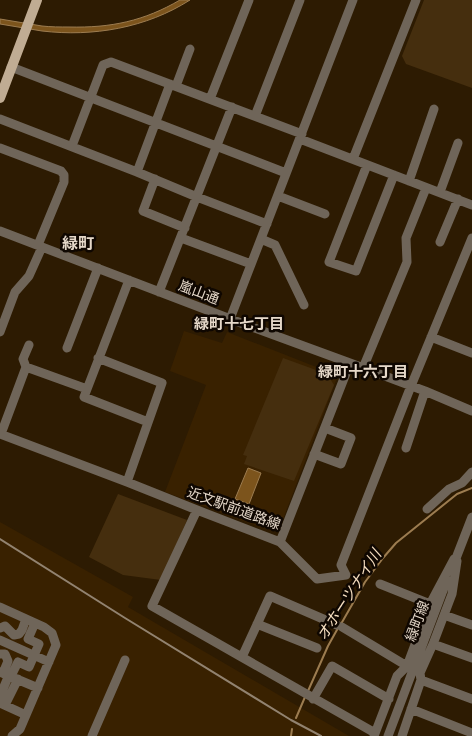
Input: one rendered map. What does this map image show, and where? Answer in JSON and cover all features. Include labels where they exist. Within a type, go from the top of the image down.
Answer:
[{"type":"main road","points":[[0,98],[36,4]]},
{"type":"street","points":[[210,99],[249,0]]},
{"type":"street","points":[[255,116],[300,0]]},
{"type":"street","points":[[230,319],[353,0]]},
{"type":"street","points":[[354,159],[416,0]]},
{"type":"street","points":[[137,172],[156,122],[190,49]]},
{"type":"street","points":[[72,146],[104,65],[111,62],[255,116],[367,165],[472,205]]},
{"type":"street","points":[[11,67],[286,172]]},
{"type":"street","points":[[159,292],[232,107]]},
{"type":"street","points":[[409,180],[434,109]]},
{"type":"street","points":[[0,119],[267,224]]},
{"type":"street","points":[[440,192],[458,143]]},
{"type":"street","points":[[0,148],[61,172],[64,175],[64,182],[30,276],[15,292],[0,332]]},
{"type":"street","points":[[367,165],[329,262],[356,272],[394,175]]},
{"type":"street","points":[[155,179],[143,211],[185,228]]},
{"type":"street","points":[[363,368],[407,262],[406,238],[426,188]]},
{"type":"street","points":[[278,196],[325,214]]},
{"type":"street","points":[[440,242],[458,199]]},
{"type":"street","name":"嵐山通","points":[[0,231],[425,391],[472,411]]},
{"type":"street","points":[[181,238],[251,264]]},
{"type":"street","points":[[280,542],[317,579],[346,576],[341,565],[411,386],[472,238]]},
{"type":"street","points":[[261,239],[275,245],[304,305]]},
{"type":"street","points":[[67,348],[98,268]]},
{"type":"street","points":[[129,280],[84,397],[148,422]]},
{"type":"street","points":[[431,337],[472,353]]},
{"type":"street","points":[[0,434],[26,367],[24,359],[28,344]]},
{"type":"street","points":[[98,358],[162,383],[127,482]]},
{"type":"street","name":"近文駅前道路線","points":[[0,434],[280,542],[350,363]]},
{"type":"street","points":[[26,367],[87,389]]},
{"type":"street","points":[[406,448],[425,391]]},
{"type":"street","points":[[314,454],[341,464],[351,438],[325,428]]},
{"type":"street","points":[[426,509],[449,489],[462,483],[472,472]]},
{"type":"street","points":[[197,510],[152,606],[374,735],[398,676],[407,666],[430,604],[455,560]]},
{"type":"street","name":"緑町線","points":[[388,736],[455,560],[468,540],[472,517]]},
{"type":"street","points":[[402,736],[421,680],[420,673],[452,594],[455,560]]},
{"type":"street","points":[[380,584],[430,604]]},
{"type":"street","points":[[242,657],[270,596],[339,626],[407,666]]},
{"type":"street","points":[[0,607],[44,627],[52,634],[56,645],[20,729],[12,736]]},
{"type":"street","points":[[444,614],[472,625]]},
{"type":"street","points":[[0,628],[5,626],[14,635],[19,634],[31,621]]},
{"type":"street","points":[[0,696],[8,675],[18,662],[29,668],[40,644],[28,639],[31,621]]},
{"type":"street","points":[[257,624],[317,648]]},
{"type":"street","points":[[0,640],[49,662]]},
{"type":"street","points":[[433,644],[472,658]]},
{"type":"street","points":[[0,654],[5,654],[8,661],[8,675],[3,706],[26,715]]},
{"type":"street","points":[[92,736],[125,660]]},
{"type":"street","points":[[308,696],[332,666],[389,699]]},
{"type":"street","points":[[8,675],[38,688]]},
{"type":"street","points":[[421,680],[472,699]]},
{"type":"street","points":[[411,709],[472,733]]},
{"type":"shaded area","points":[[180,0],[190,0],[155,18],[137,24],[100,31],[61,33],[0,24],[0,19],[52,27],[99,26],[140,18]]},
{"type":"shaded area","points":[[424,0],[472,0],[472,88],[406,64],[402,56]]},
{"type":"shaded area","points":[[184,331],[222,343],[227,332],[334,374],[337,378],[280,527],[271,531],[165,492],[206,385],[170,371]]},
{"type":"shaded area","points":[[283,358],[327,374],[334,385],[294,481],[244,464],[247,456],[243,455]]},
{"type":"shaded area","points":[[248,468],[261,473],[249,504],[235,499]]},
{"type":"shaded area","points":[[118,494],[187,520],[161,580],[123,575],[89,557]]},
{"type":"shaded area","points":[[0,522],[133,597],[128,607],[349,736],[0,736]]},
{"type":"waterway","name":"オホーツナイ川","points":[[341,624],[365,582],[396,543],[457,494],[472,488]]},
{"type":"waterway","name":"オホーツナイ川","points":[[308,691],[338,628]]},
{"type":"waterway","name":"オホーツナイ川","points":[[296,718],[305,697]]},
{"type":"waterway","name":"オホーツナイ川","points":[[291,736],[292,729]]},
{"type":"railway","points":[[0,539],[291,720],[321,736]]},
{"type":"district","name":"緑町","points":[[78,243]]},
{"type":"district","name":"緑町十七丁目","points":[[239,324]]},
{"type":"district","name":"緑町十六丁目","points":[[363,372]]}]
